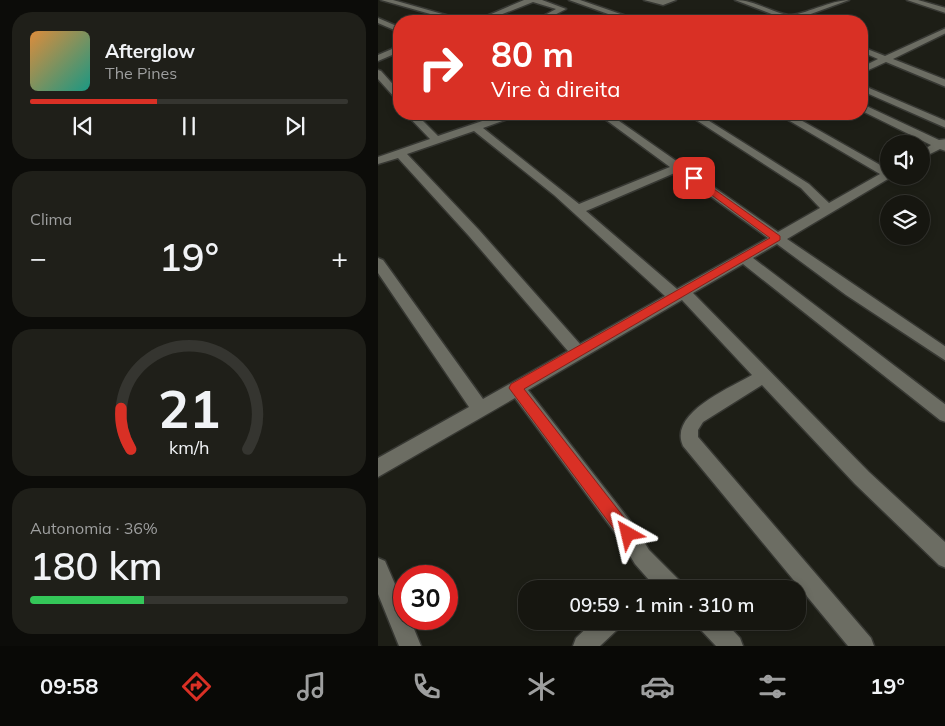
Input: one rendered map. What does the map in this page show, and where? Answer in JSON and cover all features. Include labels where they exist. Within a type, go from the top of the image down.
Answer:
[{"type":"street","points":[[378,3],[386,0],[441,15]]},
{"type":"street","points":[[494,15],[530,0]]},
{"type":"street","points":[[535,0],[562,9],[550,15]]},
{"type":"street","points":[[573,0],[619,15]]},
{"type":"street","points":[[648,0],[663,4],[672,0]]},
{"type":"street","points":[[739,0],[780,15]]},
{"type":"street","points":[[818,0],[833,4]]},
{"type":"street","points":[[806,15],[845,0]]},
{"type":"street","points":[[912,0],[946,11]]},
{"type":"street","points":[[378,20],[393,27]]},
{"type":"street","points":[[868,67],[946,30]]},
{"type":"street","points":[[378,58],[393,52]]},
{"type":"street","points":[[868,52],[946,84]]},
{"type":"street","points":[[378,73],[393,90]]},
{"type":"street","points":[[868,91],[946,125]]},
{"type":"street","points":[[868,110],[943,145]]},
{"type":"street","points":[[417,120],[437,140]]},
{"type":"street","points":[[378,161],[476,127],[486,120]]},
{"type":"street","points":[[612,120],[680,167],[850,291],[946,355]]},
{"type":"street","points":[[701,120],[805,186],[828,209]]},
{"type":"street","points":[[794,120],[880,169]]},
{"type":"street","points":[[476,127],[680,295],[765,375],[862,478],[946,558]]},
{"type":"street","points":[[930,151],[943,145]]},
{"type":"street","points":[[400,154],[474,232],[578,352]]},
{"type":"street","points":[[577,210],[680,167]]},
{"type":"street","points":[[378,468],[880,179]]},
{"type":"street","points":[[742,257],[946,415]]},
{"type":"street","points":[[378,263],[480,408]]},
{"type":"street","points":[[765,375],[696,417],[689,428],[689,440],[864,646]]},
{"type":"street","points":[[516,388],[628,534],[642,557],[661,580]]},
{"type":"street","points":[[378,568],[410,646]]},
{"type":"street","points":[[584,646],[601,630]]},
{"type":"street","points":[[717,630],[732,646]]},
{"type":"route","points":[[628,534],[516,388],[777,238],[694,178]]}]
